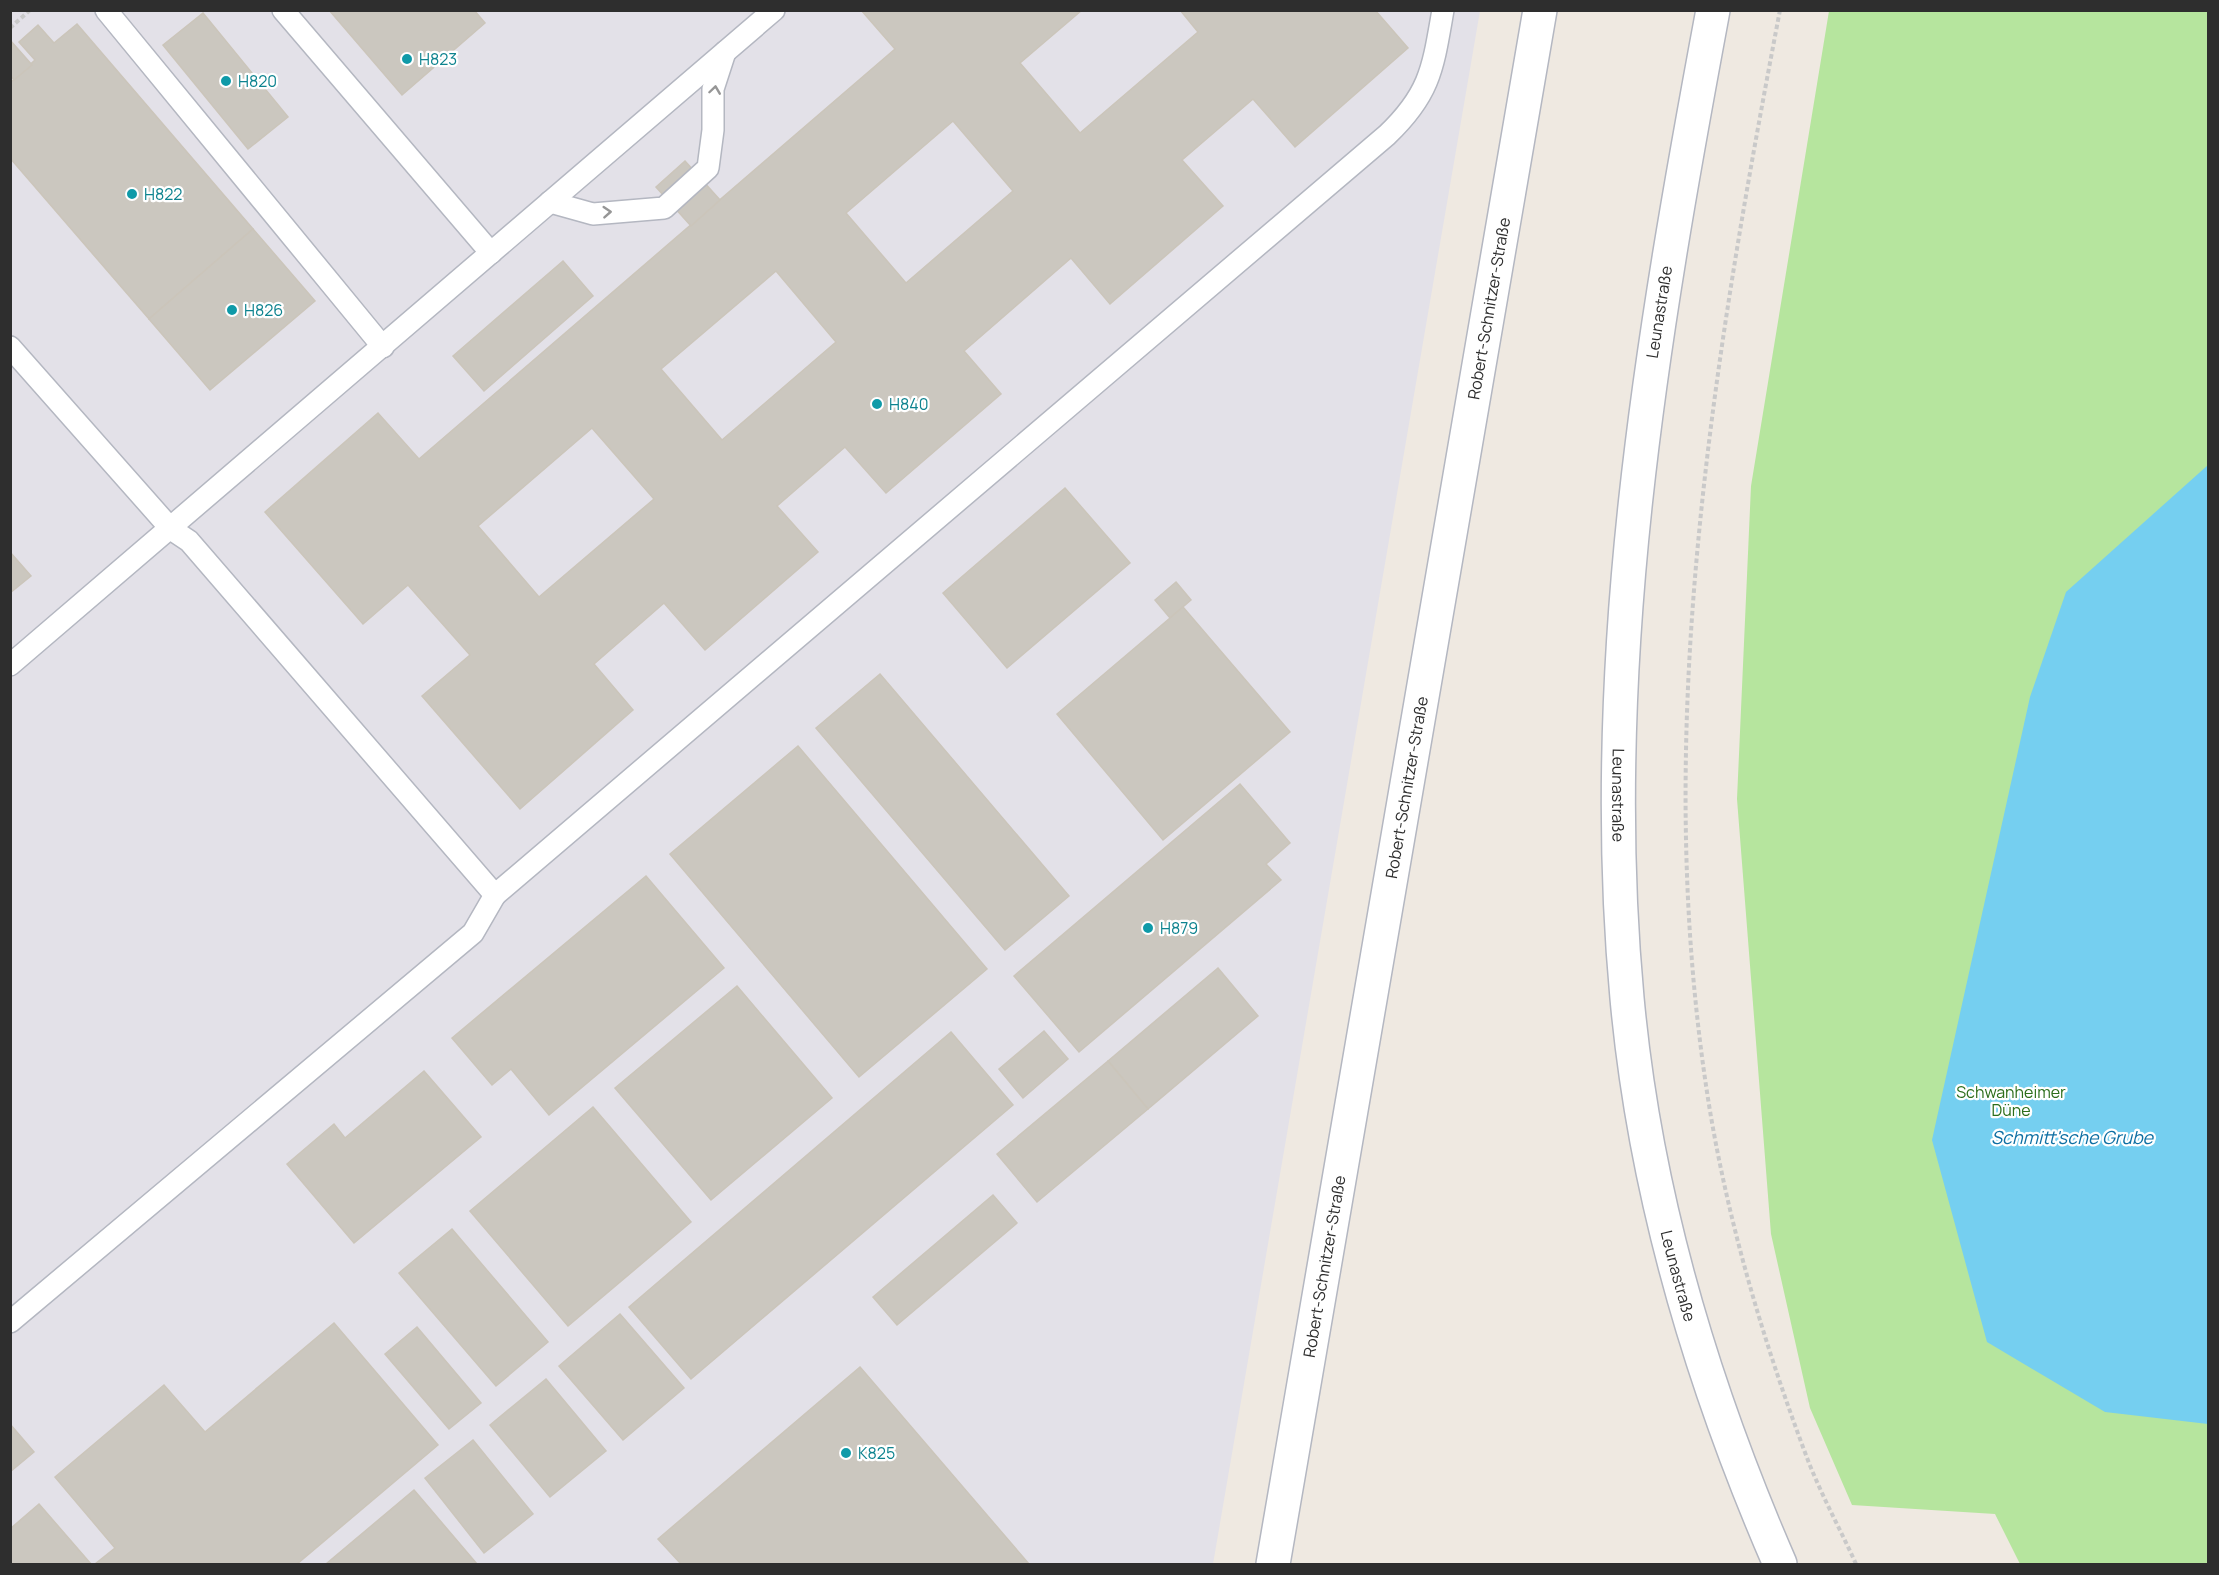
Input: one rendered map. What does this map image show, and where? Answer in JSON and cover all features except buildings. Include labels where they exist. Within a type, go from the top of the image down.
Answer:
[{"type":"main road","name":"Robert-Schnitzer-Straße","points":[[1273,1564],[1540,10]]},
{"type":"main road","name":"Leunastraße","points":[[1713,10],[1652,353],[1631,543],[1619,755],[1620,869],[1627,1000],[1644,1123],[1657,1190],[1686,1306],[1715,1401],[1780,1564]]},
{"type":"lane","points":[[106,10],[383,347]]},
{"type":"lane","points":[[283,10],[491,253]]},
{"type":"lane","points":[[10,665],[774,10]]},
{"type":"lane","points":[[10,1322],[473,933],[495,896],[1387,135],[1410,113],[1427,86],[1435,60],[1443,10]]},
{"type":"lane","points":[[550,202],[593,214],[664,208],[708,168],[714,130],[713,89],[725,52]]},
{"type":"lane","points":[[10,346],[171,529],[189,541],[495,896]]},
{"type":"path","points":[[10,28],[30,10]]},
{"type":"path","points":[[1780,10],[1722,337],[1702,518],[1687,701],[1686,856],[1695,997],[1710,1113],[1736,1231],[1765,1338],[1810,1466],[1856,1564]]},
{"type":"shaded area","points":[[11,11],[1480,11],[1213,1564],[11,1564]]},
{"type":"green space","name":"Schwanheimer Düne","points":[[1829,11],[2208,11],[2208,1564],[2020,1564],[1995,1514],[1852,1505],[1810,1408],[1771,1234],[1737,799],[1751,486]]},
{"type":"water","name":"Schmitt'sche Grube","points":[[2208,465],[2208,1424],[2105,1412],[1987,1342],[1932,1140],[2030,697],[2066,592]]},
{"type":"place","name":"H823","points":[[407,59]]},
{"type":"place","name":"H820","points":[[226,81]]},
{"type":"place","name":"H822","points":[[132,194]]},
{"type":"place","name":"H826","points":[[232,310]]},
{"type":"place","name":"H840","points":[[877,404]]},
{"type":"place","name":"H879","points":[[1148,928]]},
{"type":"place","name":"K825","points":[[846,1453]]}]
